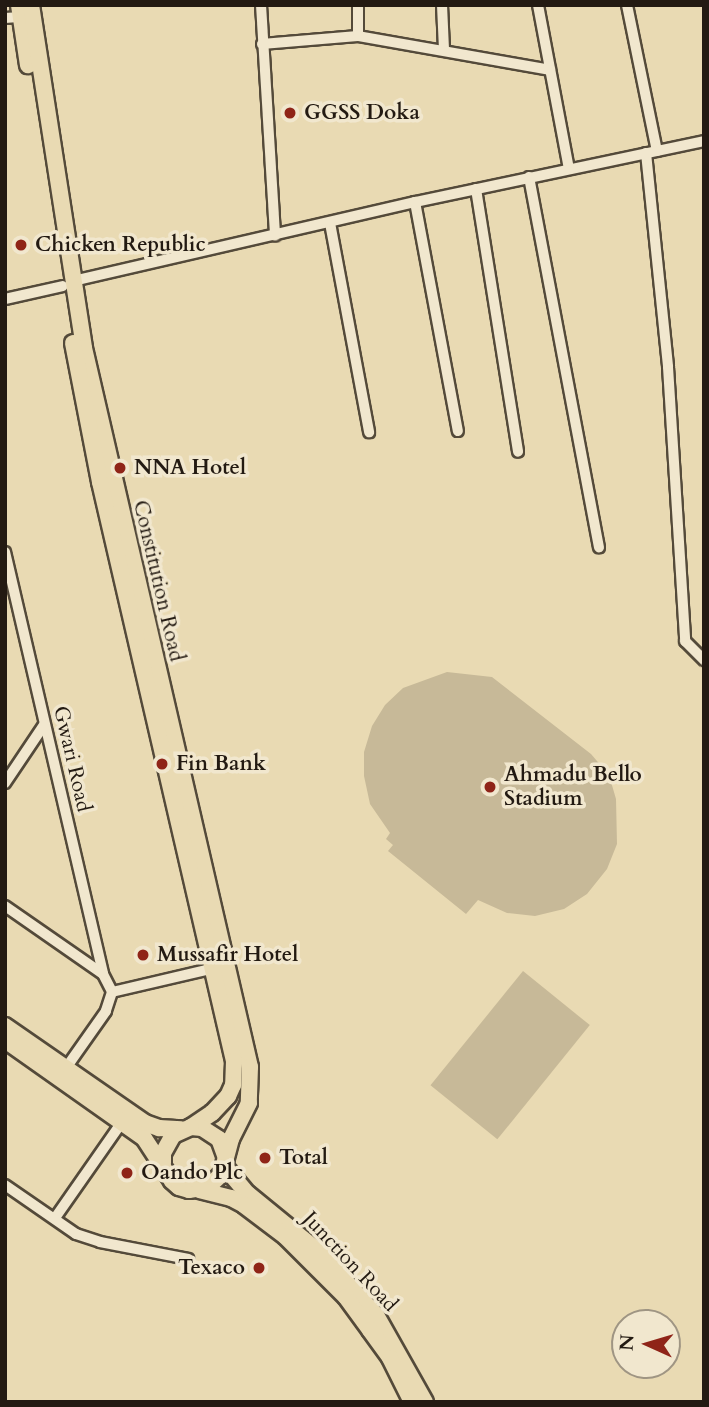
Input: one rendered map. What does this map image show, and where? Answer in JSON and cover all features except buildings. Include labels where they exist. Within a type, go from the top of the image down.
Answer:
[{"type":"main road","name":"Constitution Road","points":[[19,11],[68,283],[87,361],[232,1047],[235,1073],[233,1086],[221,1105],[186,1128]]},
{"type":"main road","name":"Constitution Road","points":[[173,767],[250,1067],[249,1103],[225,1162]]},
{"type":"main road","points":[[5,1026],[145,1123],[159,1128],[211,1132],[219,1139],[225,1162],[215,1182],[199,1190],[180,1187],[166,1173],[151,1144],[5,1040]]},
{"type":"main road","points":[[163,1163],[166,1143],[186,1128]]},
{"type":"main road","name":"Junction Road","points":[[225,1162],[248,1194],[318,1251],[376,1315],[425,1402]]},
{"type":"main road","name":"Junction Road","points":[[199,1190],[231,1198],[244,1205],[285,1236],[308,1258],[346,1297],[370,1330],[390,1358],[412,1402]]},
{"type":"street","points":[[261,5],[275,236]]},
{"type":"street","points":[[358,5],[358,36]]},
{"type":"street","points":[[442,5],[444,49]]},
{"type":"street","points":[[538,5],[569,169]]},
{"type":"street","points":[[627,5],[652,152],[685,641],[704,660]]},
{"type":"street","points":[[262,44],[358,36],[444,49],[550,70]]},
{"type":"street","points":[[5,299],[415,202],[704,141]]},
{"type":"street","points":[[529,177],[599,547]]},
{"type":"street","points":[[476,189],[518,452]]},
{"type":"street","points":[[415,202],[458,431]]},
{"type":"street","points":[[330,223],[369,432]]},
{"type":"street","name":"Gwari Road","points":[[5,552],[103,974],[112,992]]},
{"type":"street","points":[[5,783],[44,725]]},
{"type":"street","name":"Gwari Road","points":[[5,906],[103,974]]},
{"type":"street","points":[[66,1068],[106,1012],[112,992],[214,968]]},
{"type":"street","points":[[55,1219],[122,1122]]},
{"type":"street","points":[[5,1185],[76,1234],[100,1242],[188,1259]]},
{"type":"shaded area","name":"Ahmadu Bello Stadium","points":[[447,672],[492,677],[591,754],[609,775],[616,799],[617,844],[607,869],[587,894],[564,909],[535,916],[507,913],[478,900],[466,914],[388,851],[393,845],[386,839],[390,833],[370,804],[364,776],[364,752],[372,726],[385,705],[403,688]]},
{"type":"shaded area","points":[[523,971],[590,1025],[497,1139],[430,1085]]},
{"type":"place","name":"GGSS Doka","points":[[290,113]]},
{"type":"place","name":"Chicken Republic","points":[[21,245]]},
{"type":"place","name":"NNA Hotel","points":[[120,468]]},
{"type":"place","name":"Fin Bank","points":[[162,764]]},
{"type":"place","name":"Ahmadu Bello Stadium","points":[[490,787]]},
{"type":"place","name":"Mussafir Hotel","points":[[143,955]]},
{"type":"place","name":"Total","points":[[265,1158]]},
{"type":"place","name":"Oando Plc","points":[[127,1173]]},
{"type":"place","name":"Texaco","points":[[259,1268]]}]
